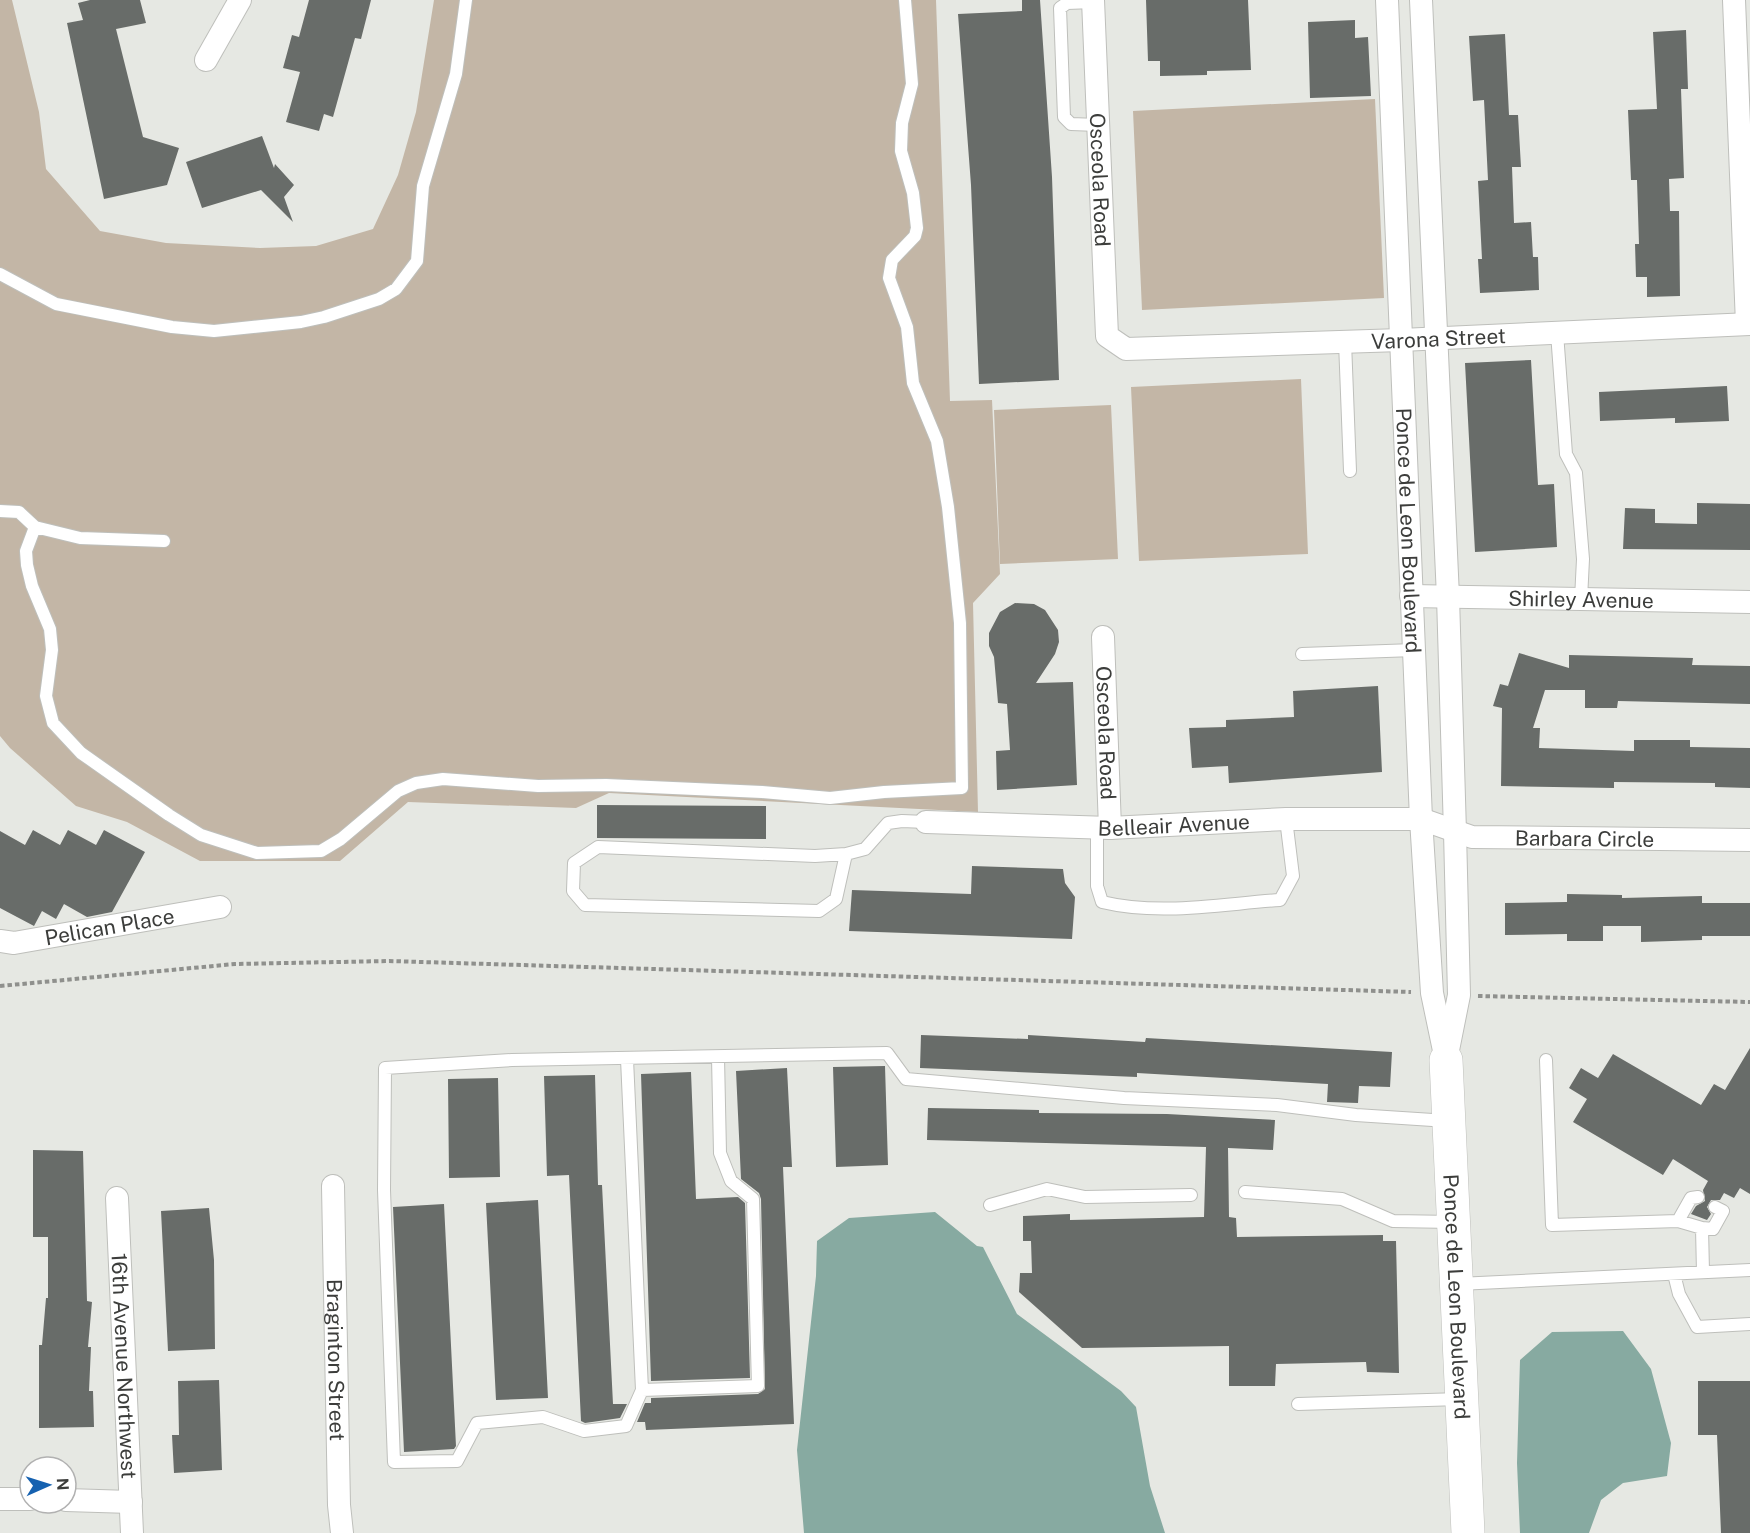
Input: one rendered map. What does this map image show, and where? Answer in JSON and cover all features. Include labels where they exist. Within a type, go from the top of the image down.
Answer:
[{"type":"street","points":[[206,60],[240,0]]},
{"type":"street","name":"Ponce de Leon Boulevard","points":[[1387,0],[1421,819],[1432,993],[1446,1060],[1468,1533]]},
{"type":"street","name":"Ponce de Leon Boulevard","points":[[1421,0],[1448,597],[1459,995],[1446,1060]]},
{"type":"street","points":[[1734,0],[1745,157],[1748,324]]},
{"type":"street","name":"Osceola Road","points":[[1093,1],[1107,336],[1126,349]]},
{"type":"street","name":"Varona Street","points":[[1126,349],[1435,339],[1748,324]]},
{"type":"street","name":"Shirley Avenue","points":[[1411,596],[1750,602]]},
{"type":"street","name":"Osceola Road","points":[[1103,637],[1103,827]]},
{"type":"street","name":"Belleair Avenue","points":[[926,822],[1103,827],[1286,819],[1421,819]]},
{"type":"street","name":"Barbara Circle","points":[[1421,819],[1472,837],[1750,840]]},
{"type":"street","name":"Pelican Place","points":[[0,940],[14,943],[220,907]]},
{"type":"street","name":"Braginton Street","points":[[333,1186],[339,1505],[342,1533]]},
{"type":"street","name":"16th Avenue Northwest","points":[[117,1198],[132,1533]]},
{"type":"street","points":[[0,1499],[18,1500]]},
{"type":"street","points":[[78,1500],[131,1502]]},
{"type":"lane","points":[[0,274],[56,304],[172,327],[214,331],[300,322],[324,317],[379,299],[396,289],[417,261],[423,186],[456,74],[466,0]]},
{"type":"lane","points":[[35,527],[26,551],[27,565],[32,586],[50,629],[52,650],[46,696],[53,723],[81,753],[169,815],[201,835],[256,853],[321,851],[341,839],[398,790],[416,783],[443,779],[538,786],[606,785],[762,792],[830,798],[884,792],[962,788],[960,623],[948,507],[937,441],[913,383],[907,327],[889,278],[892,260],[915,236],[917,228],[914,193],[901,144],[902,123],[912,84],[905,0]]},
{"type":"lane","points":[[1093,1],[1067,3],[1060,8],[1062,85],[1064,117],[1071,124],[1098,125]]},
{"type":"lane","points":[[1557,333],[1566,454],[1576,473],[1577,484],[1583,559],[1581,599]]},
{"type":"lane","points":[[1345,342],[1350,471]]},
{"type":"lane","points":[[0,511],[19,512],[35,527],[80,538],[164,541]]},
{"type":"lane","points":[[1302,654],[1414,650]]},
{"type":"lane","points":[[1103,827],[1097,886],[1102,902],[1122,907],[1157,910],[1280,900],[1293,876],[1286,819]]},
{"type":"lane","points":[[846,854],[837,899],[819,910],[585,905],[573,891],[574,862],[598,847],[814,856],[846,854],[865,849],[888,823],[926,822]]},
{"type":"lane","points":[[627,1059],[642,1390],[626,1426],[584,1431],[543,1417],[477,1423],[457,1461],[394,1462],[384,1190],[385,1068],[512,1060],[888,1053],[906,1079],[1124,1098],[1277,1106],[1449,1122]]},
{"type":"lane","points":[[642,1390],[758,1386],[753,1199],[731,1181],[720,1153],[718,1057]]},
{"type":"lane","points":[[1546,1060],[1552,1225],[1678,1221],[1702,1228],[1713,1228],[1723,1211],[1715,1207]]},
{"type":"lane","points":[[990,1205],[1047,1189],[1085,1197],[1191,1195]]},
{"type":"lane","points":[[1245,1192],[1342,1199],[1393,1221],[1454,1221]]},
{"type":"lane","points":[[1678,1221],[1691,1198],[1698,1197]]},
{"type":"lane","points":[[1702,1228],[1703,1272]]},
{"type":"lane","points":[[1456,1284],[1750,1270]]},
{"type":"lane","points":[[1674,1274],[1679,1294],[1697,1327],[1750,1324]]},
{"type":"lane","points":[[1298,1404],[1462,1399]]},
{"type":"path","points":[[0,986],[235,964],[389,961],[1432,993]]},
{"type":"path","points":[[1459,995],[1750,1002]]},
{"type":"shaded area","points":[[0,0],[12,0],[39,112],[46,169],[100,231],[166,243],[260,248],[316,246],[373,229],[398,175],[416,112],[434,0],[936,0],[950,401],[992,400],[1000,574],[973,603],[978,812],[609,793],[576,808],[408,802],[340,861],[200,861],[127,822],[76,806],[10,748],[0,736]]},
{"type":"shaded area","points":[[1375,99],[1384,298],[1142,310],[1133,111]]},
{"type":"shaded area","points":[[1301,379],[1308,554],[1139,561],[1131,387]]},
{"type":"shaded area","points":[[1111,405],[1118,559],[1000,564],[994,410]]},
{"type":"water","points":[[935,1212],[977,1246],[983,1247],[1017,1314],[1121,1391],[1136,1407],[1150,1486],[1165,1533],[804,1533],[797,1450],[816,1276],[817,1241],[849,1218]]},
{"type":"water","points":[[1623,1331],[1651,1369],[1671,1443],[1667,1476],[1623,1483],[1601,1500],[1589,1533],[1520,1533],[1517,1463],[1520,1360],[1552,1332]]},
{"type":"building","points":[[90,0],[140,0],[146,23],[116,29],[143,137],[179,148],[167,185],[104,199],[67,23],[83,20],[78,3]]},
{"type":"building","points":[[309,0],[371,0],[361,39],[355,38],[333,117],[324,114],[319,131],[286,122],[300,72],[283,68],[292,35],[299,37]]},
{"type":"building","points":[[1022,0],[1040,0],[1052,177],[1059,380],[979,384],[971,185],[958,14],[1022,11]]},
{"type":"building","points":[[1146,0],[1248,0],[1251,70],[1207,71],[1207,75],[1160,76],[1160,61],[1148,61]]},
{"type":"building","points":[[1355,20],[1355,38],[1368,37],[1371,96],[1310,98],[1308,22]]},
{"type":"building","points":[[1686,30],[1688,89],[1681,89],[1684,178],[1669,179],[1670,211],[1679,211],[1680,296],[1647,297],[1647,277],[1636,277],[1635,244],[1639,244],[1637,180],[1631,180],[1628,110],[1657,109],[1653,32]]},
{"type":"building","points":[[1505,34],[1509,115],[1518,115],[1521,167],[1512,167],[1514,223],[1531,222],[1533,257],[1538,257],[1539,290],[1480,293],[1478,259],[1482,259],[1478,181],[1488,180],[1484,100],[1473,101],[1469,36]]},
{"type":"building","points":[[262,136],[274,168],[275,164],[294,185],[284,197],[293,222],[261,190],[202,208],[186,162]]},
{"type":"building","points":[[1531,360],[1538,485],[1554,484],[1557,547],[1475,552],[1465,363]]},
{"type":"building","points":[[1727,386],[1729,421],[1675,423],[1675,418],[1600,421],[1599,392]]},
{"type":"building","points":[[1697,503],[1750,504],[1750,550],[1623,549],[1625,508],[1655,509],[1655,523],[1697,524]]},
{"type":"building","points":[[1015,603],[1034,604],[1045,610],[1058,630],[1059,642],[1055,654],[1036,683],[1073,682],[1077,785],[997,790],[996,751],[1010,750],[1007,704],[998,703],[994,657],[989,646],[989,633],[1000,612]]},
{"type":"building","points":[[1519,653],[1569,668],[1569,655],[1693,658],[1692,665],[1750,666],[1750,704],[1618,701],[1617,708],[1585,708],[1585,690],[1545,690],[1533,728],[1540,728],[1539,748],[1634,751],[1634,740],[1690,740],[1690,747],[1750,748],[1750,788],[1715,787],[1715,783],[1614,782],[1614,788],[1501,786],[1502,708],[1493,706],[1500,684],[1508,686]]},
{"type":"building","points":[[1378,686],[1382,772],[1229,783],[1228,766],[1192,768],[1189,728],[1226,727],[1226,720],[1294,717],[1293,691]]},
{"type":"building","points":[[597,805],[766,806],[766,839],[597,838]]},
{"type":"building","points":[[33,830],[60,845],[68,830],[96,845],[104,830],[145,852],[112,912],[87,917],[64,904],[56,919],[42,911],[34,926],[0,908],[0,831],[25,845]]},
{"type":"building","points":[[972,866],[1063,869],[1065,883],[1075,897],[1072,939],[849,931],[852,890],[971,894]]},
{"type":"building","points":[[1567,894],[1622,895],[1622,898],[1702,896],[1702,903],[1750,903],[1750,936],[1702,936],[1702,940],[1641,942],[1641,926],[1603,926],[1603,941],[1567,941],[1567,934],[1505,935],[1505,903],[1567,902]]},
{"type":"building","points":[[921,1035],[1028,1039],[1028,1035],[1145,1042],[1146,1038],[1392,1052],[1390,1087],[1359,1086],[1358,1103],[1327,1102],[1328,1084],[1137,1073],[1137,1077],[920,1068]]},
{"type":"building","points":[[1750,1048],[1750,1194],[1740,1188],[1734,1198],[1724,1193],[1720,1200],[1711,1200],[1707,1207],[1711,1214],[1707,1220],[1691,1214],[1696,1206],[1705,1201],[1703,1190],[1708,1181],[1673,1159],[1663,1175],[1573,1122],[1587,1099],[1569,1088],[1581,1068],[1598,1078],[1613,1054],[1701,1105],[1714,1084],[1725,1090]]},
{"type":"building","points":[[885,1066],[888,1165],[836,1167],[833,1067]]},
{"type":"building","points":[[787,1068],[792,1167],[783,1167],[794,1424],[646,1430],[645,1422],[637,1422],[645,1403],[651,1403],[651,1398],[758,1394],[765,1389],[761,1199],[759,1193],[741,1179],[736,1071]]},
{"type":"building","points":[[691,1072],[696,1199],[738,1197],[745,1203],[750,1378],[651,1381],[641,1074]]},
{"type":"building","points":[[595,1075],[598,1185],[602,1185],[613,1404],[627,1404],[620,1418],[585,1423],[581,1421],[569,1175],[547,1176],[544,1076]]},
{"type":"building","points":[[498,1078],[500,1177],[449,1178],[448,1079]]},
{"type":"building","points":[[928,1108],[1039,1110],[1039,1113],[1167,1114],[1275,1120],[1273,1150],[1228,1148],[1229,1217],[1236,1218],[1237,1237],[1383,1235],[1383,1241],[1396,1241],[1399,1373],[1367,1372],[1366,1362],[1276,1364],[1275,1386],[1229,1386],[1229,1346],[1082,1348],[1019,1292],[1020,1273],[1032,1273],[1031,1241],[1023,1241],[1023,1216],[1070,1214],[1070,1220],[1204,1217],[1206,1147],[927,1140]]},
{"type":"building","points":[[33,1150],[83,1151],[87,1301],[92,1302],[88,1347],[91,1347],[89,1391],[93,1391],[94,1427],[39,1428],[39,1345],[42,1345],[46,1298],[48,1298],[48,1237],[33,1237]]},
{"type":"building","points":[[538,1200],[548,1398],[496,1400],[486,1203]]},
{"type":"building","points":[[444,1204],[456,1446],[454,1449],[404,1452],[393,1207]]},
{"type":"building","points":[[209,1208],[214,1260],[215,1349],[168,1351],[161,1211]]},
{"type":"building","points":[[219,1380],[222,1470],[174,1473],[172,1435],[179,1435],[178,1381]]},
{"type":"building","points":[[1698,1381],[1750,1381],[1750,1533],[1721,1533],[1717,1435],[1698,1435]]}]
